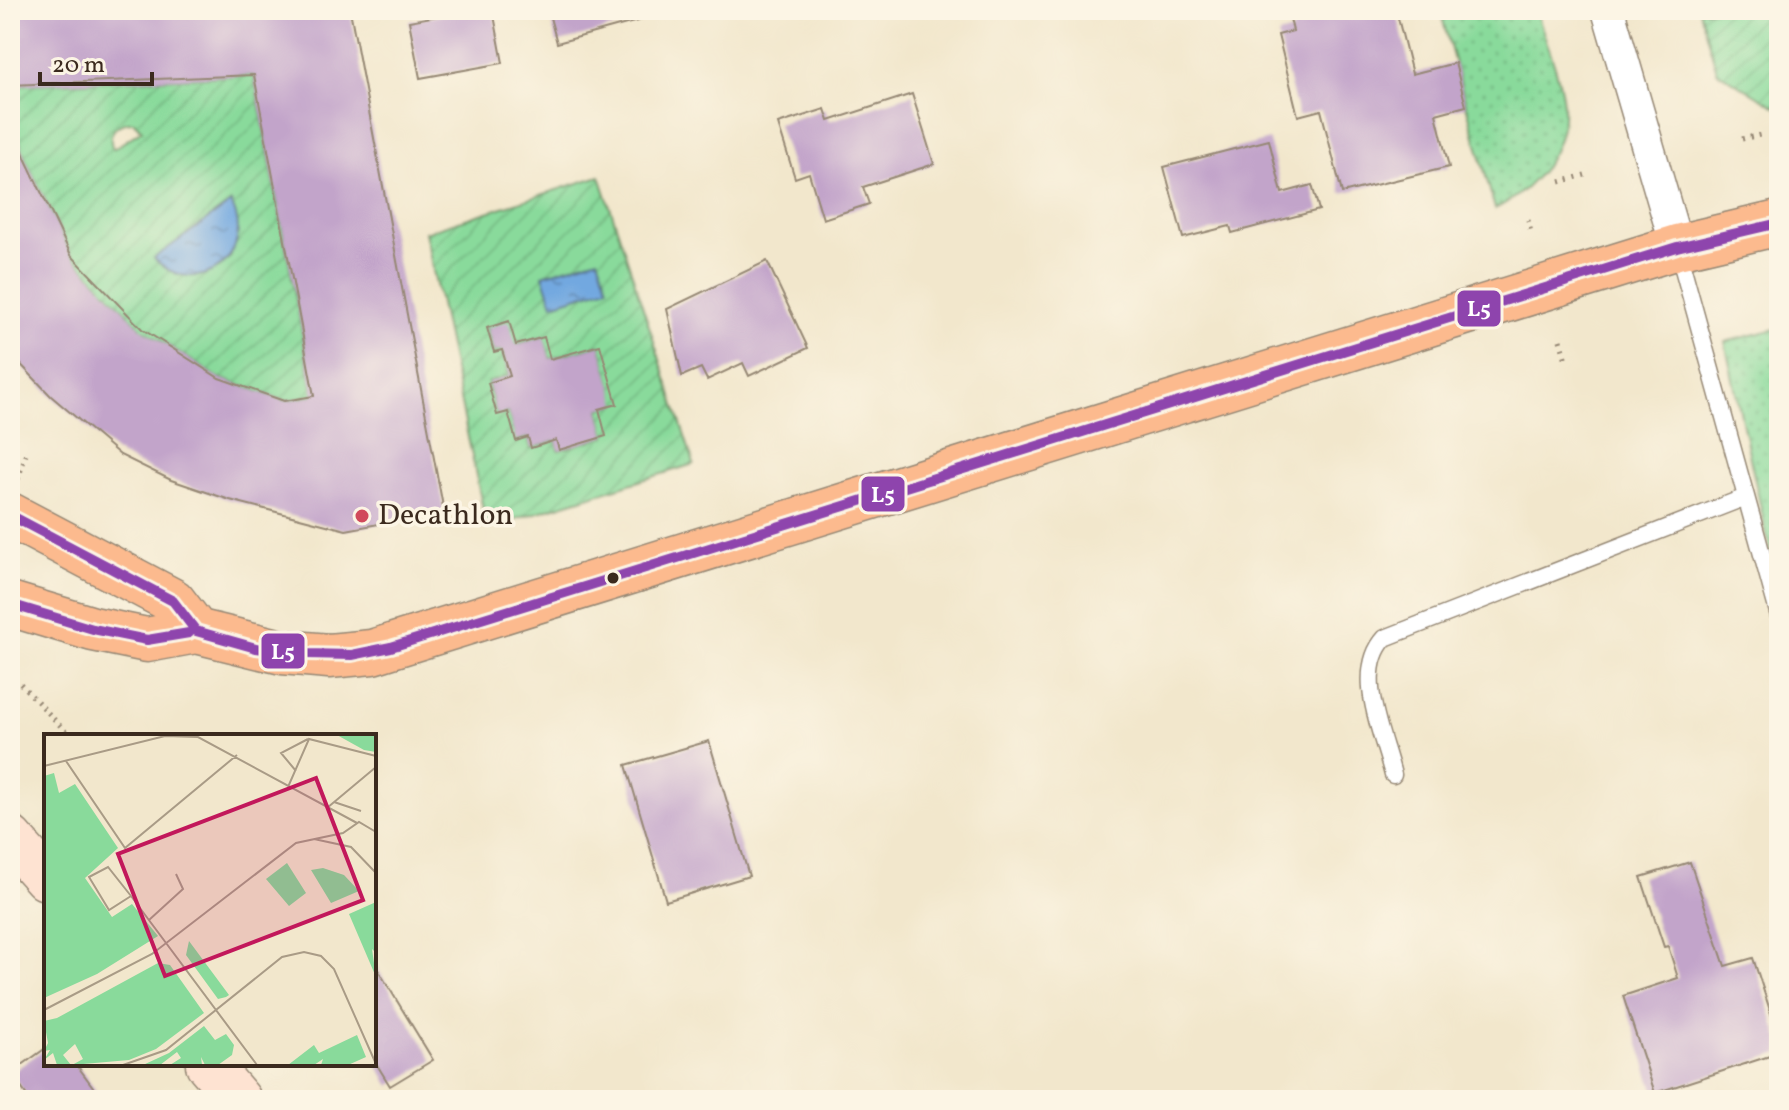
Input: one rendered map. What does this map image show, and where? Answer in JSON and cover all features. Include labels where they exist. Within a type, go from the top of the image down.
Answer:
[{"type":"main road","points":[[10,604],[93,629],[147,640],[196,631],[256,648],[306,654],[352,655],[391,647],[1677,247],[1779,223]]},
{"type":"main road","points":[[13,501],[173,601],[196,631]]},
{"type":"main road","points":[[10,838],[44,876]]},
{"type":"main road","points":[[210,1066],[239,1100]]},
{"type":"street","points":[[1608,10],[1677,247]]},
{"type":"lane","points":[[1677,247],[1779,616]]},
{"type":"lane","points":[[1393,775],[1369,678],[1373,654],[1385,638],[1746,497]]},
{"type":"path","points":[[1742,139],[1764,134]]},
{"type":"path","points":[[1560,182],[1585,175]]},
{"type":"path","points":[[1528,220],[1531,232]]},
{"type":"path","points":[[1560,340],[1566,360]]},
{"type":"path","points":[[13,501],[28,449]]},
{"type":"path","points":[[15,678],[68,734]]},
{"type":"green space","points":[[1440,10],[1536,10],[1556,70],[1563,106],[1559,138],[1553,153],[1534,180],[1495,209]]},
{"type":"green space","points":[[1699,10],[1779,10],[1779,109],[1717,71]]},
{"type":"green space","points":[[254,75],[314,396],[284,401],[219,378],[142,329],[71,255],[25,158],[16,129],[10,130],[10,85]],"holes":[[[134,122],[142,130],[113,149],[111,138],[114,129]],[[230,203],[231,256],[219,268],[155,258]]]},
{"type":"green space","points":[[600,176],[694,464],[487,528],[425,232]],"holes":[[[487,328],[516,345],[543,337],[550,359],[600,345],[616,404],[599,409],[606,436],[559,450],[556,440],[531,448],[528,437],[517,441],[508,412],[497,414],[488,383],[510,376],[502,350],[494,352]]]},
{"type":"green space","points":[[1779,328],[1779,592],[1725,342]]},
{"type":"water","points":[[231,203],[237,223],[237,241],[230,256],[218,268],[204,275],[187,276],[170,271],[154,258]]},
{"type":"water","points":[[598,258],[608,287],[553,304],[543,275]]},
{"type":"building","points":[[10,10],[350,10],[444,512],[346,530],[230,500],[171,480],[120,455],[51,396],[10,353],[10,130],[16,129],[25,158],[71,255],[142,329],[219,378],[284,401],[314,396],[254,75],[10,85]]},
{"type":"building","points":[[470,10],[493,10],[503,63],[420,78],[409,21]]},
{"type":"building","points":[[548,10],[638,10],[641,20],[557,43]]},
{"type":"building","points":[[1288,10],[1396,10],[1412,74],[1455,63],[1466,106],[1436,114],[1449,167],[1342,193],[1321,110],[1298,116],[1278,35],[1293,31]]},
{"type":"building","points":[[912,94],[934,164],[863,187],[869,204],[823,219],[809,173],[795,178],[778,124],[825,109],[829,121]]},
{"type":"building","points":[[1269,140],[1282,193],[1312,185],[1319,210],[1232,233],[1230,226],[1183,238],[1164,167]]},
{"type":"building","points":[[767,261],[808,348],[749,376],[743,363],[707,380],[701,368],[682,376],[667,309]]},
{"type":"building","points":[[509,321],[516,345],[544,337],[550,359],[600,345],[617,404],[599,409],[606,436],[559,450],[556,440],[531,448],[528,437],[516,441],[508,412],[497,415],[488,383],[510,376],[502,350],[494,352],[487,328]]},
{"type":"building","points":[[709,741],[749,876],[666,901],[626,765]]},
{"type":"building","points":[[1690,862],[1725,966],[1753,958],[1779,1038],[1779,1053],[1655,1093],[1623,996],[1678,978],[1668,946],[1664,947],[1641,877]]},
{"type":"building","points":[[376,966],[433,1060],[390,1086],[376,1063]]},
{"type":"building","points":[[44,1049],[44,1066],[77,1066],[96,1091],[83,1100],[30,1100],[11,1073]]},
{"type":"transit line","name":"L5","points":[[10,515],[173,601],[196,631],[256,648],[352,655],[391,647],[1677,247],[1779,223]]},
{"type":"transit line","name":"L5","points":[[10,604],[93,629],[147,640],[189,633]]},
{"type":"place","name":"Decathlon","points":[[362,516]]}]
